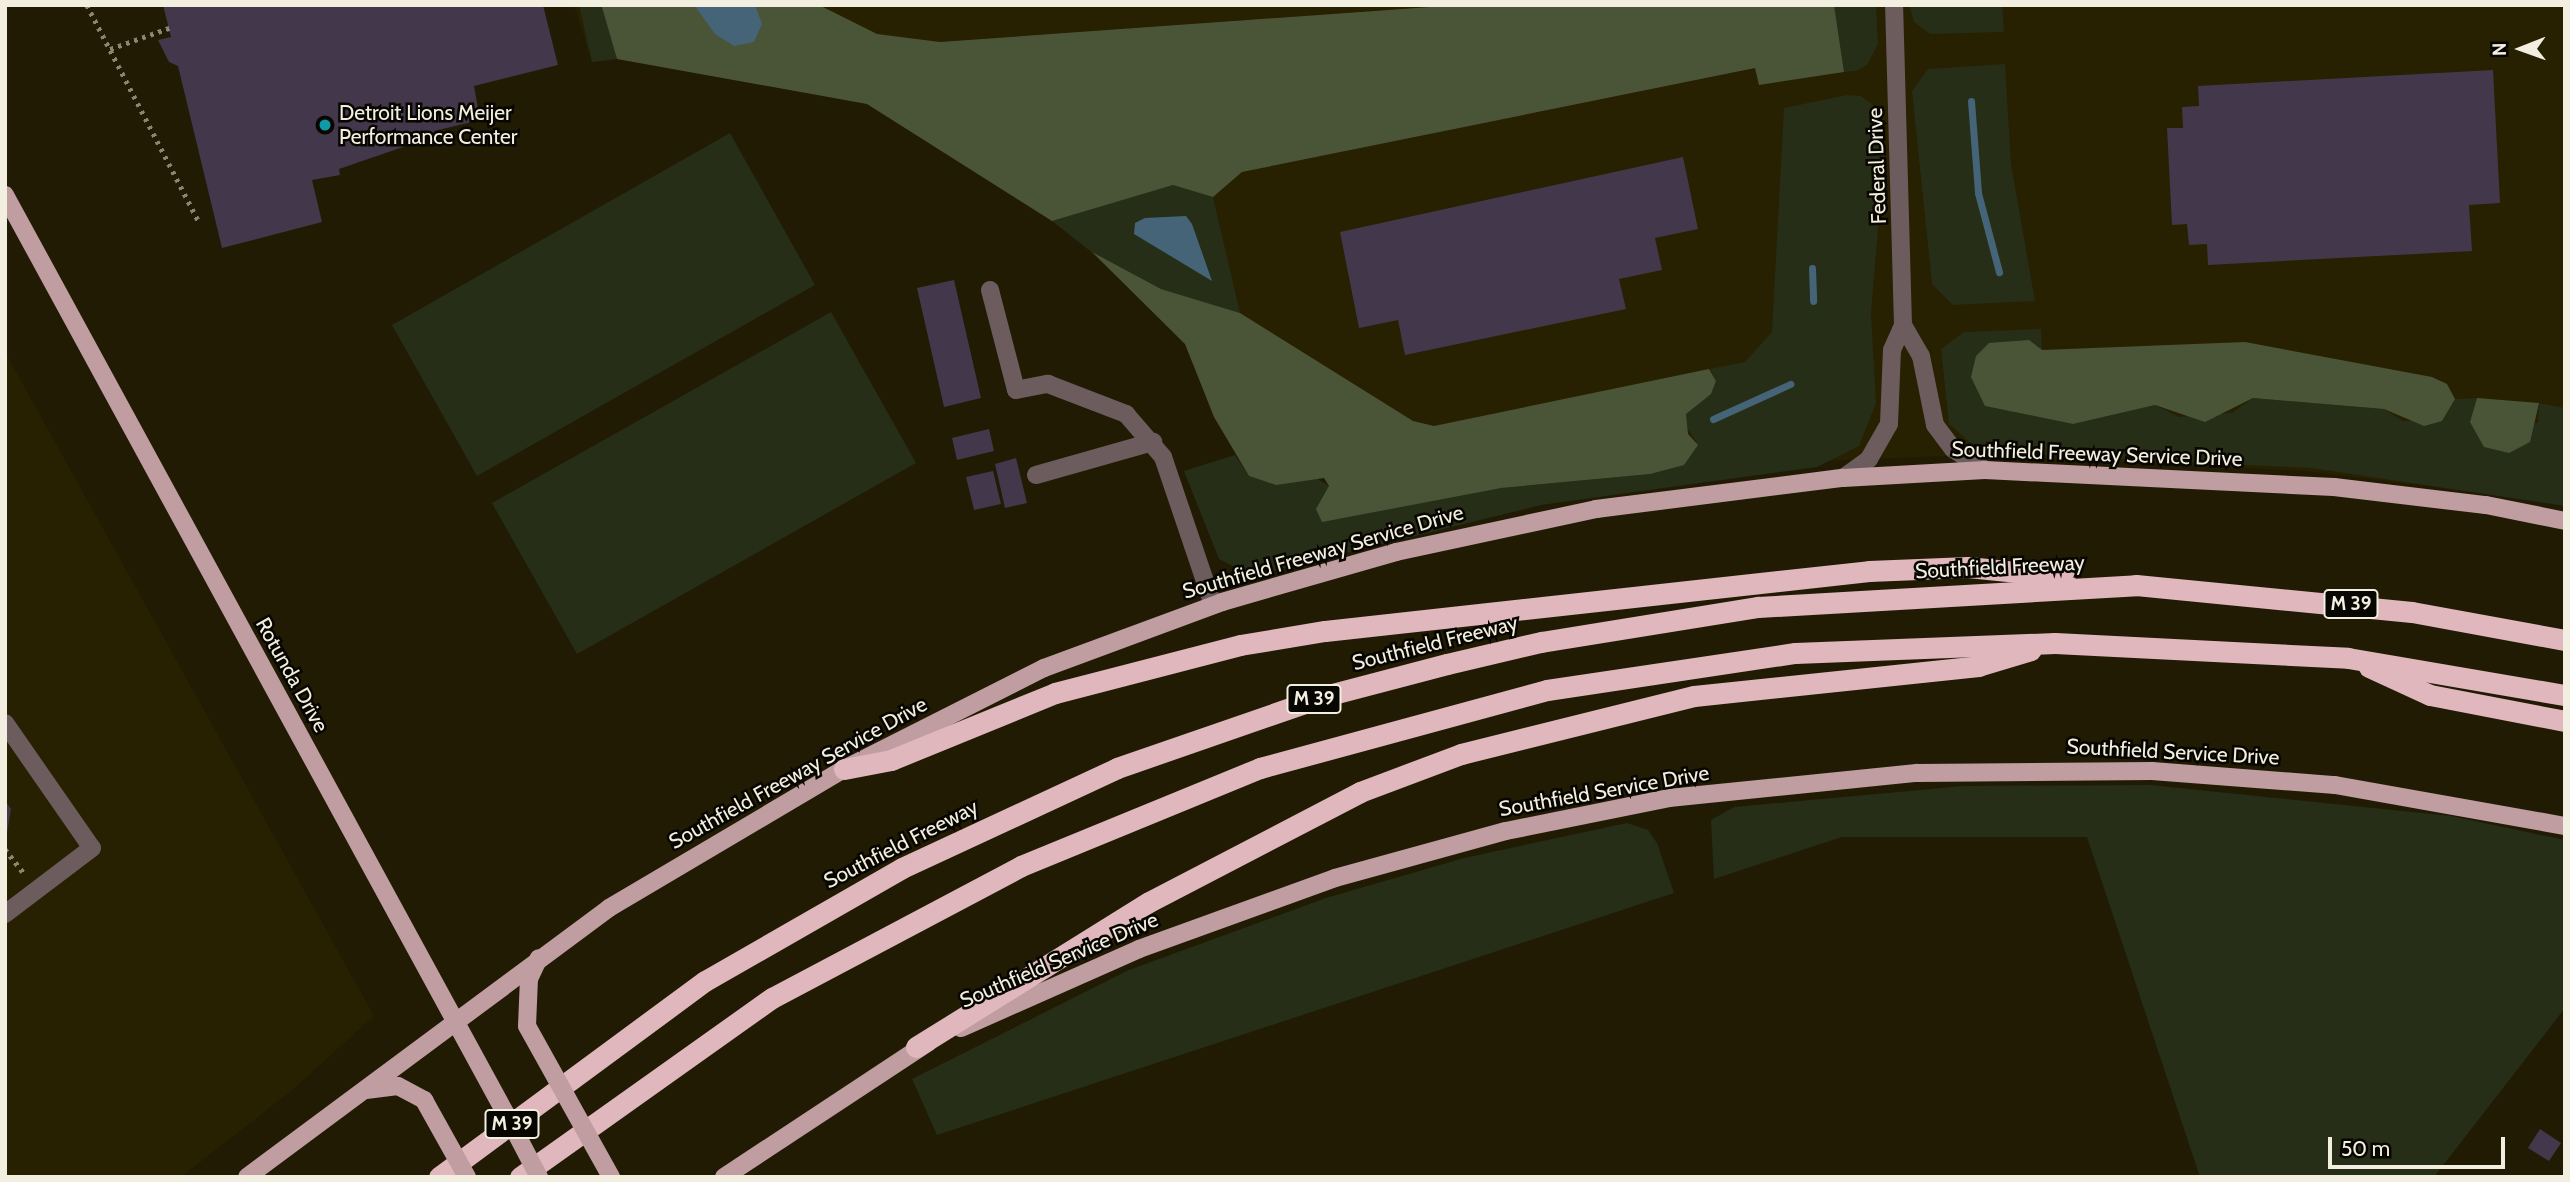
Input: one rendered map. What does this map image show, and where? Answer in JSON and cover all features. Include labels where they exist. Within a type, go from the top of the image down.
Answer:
[{"type":"highway","points":[[844,769],[891,760],[1055,693],[1240,645],[1325,631],[1869,571],[1968,567],[2136,584]]},
{"type":"highway","name":"Southfield Freeway","points":[[439,1177],[705,981],[814,916],[984,828],[1241,722],[1447,664],[1651,622],[1840,599],[2136,584],[2412,612],[2565,640]]},
{"type":"highway","points":[[916,1047],[1081,939],[1172,889],[1360,792],[1461,754],[1694,696],[1979,666],[2055,643]]},
{"type":"highway","name":"M 39","points":[[520,1177],[717,1033],[831,963],[1021,866],[1261,768],[1547,690],[1670,669],[1921,644],[2055,643],[2348,658],[2565,695]]},
{"type":"highway","points":[[2348,658],[2430,695],[2565,721]]},
{"type":"main road","name":"Rotunda Drive","points":[[5,195],[540,1177]]},
{"type":"main road","name":"Southfield Freeway Service Drive","points":[[247,1177],[540,955],[693,855],[844,769],[1044,668],[1213,605],[1482,529],[1843,478],[1985,470],[2334,487],[2565,521]]},
{"type":"main road","name":"Southfield Service Drive","points":[[724,1177],[916,1047],[1139,949],[1335,878],[1506,831],[1669,798],[1917,773],[2152,771],[2335,785],[2565,827]]},
{"type":"main road","points":[[540,955],[528,979],[527,1026],[611,1177]]},
{"type":"main road","points":[[362,1091],[398,1086],[424,1100],[467,1177]]},
{"type":"street","name":"Federal Drive","points":[[1843,478],[1869,459],[1889,424],[1892,350],[1903,325],[1894,5]]},
{"type":"street","points":[[990,290],[1016,390],[1048,384],[1126,414],[1153,442],[1176,488],[1213,605]]},
{"type":"street","name":"Federal Drive","points":[[1903,325],[1921,356],[1935,425],[1953,449],[1985,470]]},
{"type":"street","points":[[1036,475],[1153,442]]},
{"type":"street","points":[[5,723],[92,848],[5,914]]},
{"type":"path","points":[[87,5],[199,222]]},
{"type":"path","points":[[110,49],[169,28]]},
{"type":"path","points":[[5,849],[25,875]]},
{"type":"shaded area","points":[[574,5],[2565,5],[2565,503],[2304,471],[1973,455],[1795,462],[1412,515],[1052,221],[867,104],[617,59],[592,62]]},
{"type":"shaded area","points":[[5,352],[374,1016],[290,1092],[181,1177],[5,1177]]},
{"type":"green space","points":[[579,5],[603,5],[617,59],[592,62]]},
{"type":"green space","points":[[819,5],[877,34],[940,42],[1458,5],[1834,5],[1844,72],[1759,85],[1755,68],[1242,172],[1213,197],[1173,185],[1052,221],[867,104],[617,59],[602,7]]},
{"type":"green space","points":[[1834,5],[1876,5],[1878,44],[1867,65],[1856,71],[1844,72]]},
{"type":"green space","points":[[1909,5],[2002,5],[2004,32],[1930,34],[1914,22]]},
{"type":"green space","points":[[2005,64],[2011,164],[2035,301],[1953,305],[1932,284],[1912,91],[1928,69]]},
{"type":"green space","points":[[1847,95],[1861,96],[1880,111],[1884,154],[1871,313],[1876,403],[1859,446],[1817,467],[1541,505],[1253,576],[1219,559],[1184,471],[1235,455],[1249,476],[1276,485],[1313,476],[1329,486],[1501,488],[1650,474],[1698,445],[1685,424],[1686,413],[1711,394],[1716,381],[1710,369],[1745,362],[1772,332],[1784,108]]},
{"type":"green space","points":[[730,133],[815,285],[477,476],[392,325]]},
{"type":"green space","points":[[1173,185],[1213,197],[1240,313],[1161,289],[1092,252],[1052,221]]},
{"type":"green space","points":[[1092,252],[1161,289],[1240,313],[1413,421],[1434,426],[1709,369],[1716,381],[1711,394],[1686,414],[1688,434],[1698,445],[1684,465],[1650,474],[1501,488],[1322,522],[1316,509],[1329,486],[1324,478],[1276,485],[1249,476],[1214,417],[1185,344]]},
{"type":"green space","points":[[831,312],[916,463],[577,654],[492,503]]},
{"type":"green space","points":[[2041,329],[2042,350],[1985,406],[2073,424],[2155,405],[2179,417],[2232,413],[2253,398],[2384,409],[2403,421],[2442,421],[2455,399],[2477,398],[2470,422],[2538,423],[2539,403],[2565,408],[2565,506],[2311,468],[1981,452],[1949,424],[1941,349],[1964,332]]},
{"type":"green space","points":[[2029,340],[2042,350],[2245,342],[2432,377],[2447,384],[2455,399],[2442,421],[2424,426],[2384,409],[2253,398],[2205,422],[2155,405],[2073,424],[1985,406],[1971,377],[1976,356],[1989,343]]},
{"type":"green space","points":[[2477,398],[2539,403],[2530,442],[2509,453],[2484,447],[2470,422]]},
{"type":"green space","points":[[2150,785],[2451,816],[2565,840],[2565,1008],[2434,1177],[2200,1177],[2087,837],[1842,837],[1714,879],[1711,820],[1734,807],[1964,786]]},
{"type":"green space","points":[[1627,823],[1648,830],[1657,843],[1674,893],[937,1135],[912,1079],[1129,970],[1326,898],[1464,858]]},
{"type":"water","points":[[694,5],[755,5],[762,24],[754,42],[734,46],[715,34]]},
{"type":"water","points":[[1186,216],[1192,224],[1212,281],[1134,234],[1135,223],[1145,218]]},
{"type":"building","name":"Detroit Lions Meijer Performance Center","points":[[163,5],[543,5],[558,65],[474,86],[480,120],[434,131],[435,136],[339,169],[340,175],[312,180],[322,222],[222,248],[178,66],[169,62],[158,40],[171,37]]},
{"type":"building","points":[[2493,70],[2500,203],[2469,205],[2472,251],[2208,265],[2207,244],[2189,245],[2187,224],[2172,225],[2167,128],[2183,128],[2182,107],[2199,106],[2198,86]]},
{"type":"building","points":[[1683,157],[1698,229],[1655,238],[1662,270],[1619,279],[1626,309],[1405,355],[1398,320],[1359,328],[1340,232]]},
{"type":"building","points":[[954,280],[981,398],[944,407],[917,288]]},
{"type":"building","points":[[989,429],[994,451],[957,460],[952,438]]},
{"type":"building","points":[[1016,458],[1027,503],[1005,508],[995,464]]},
{"type":"building","points":[[993,471],[1001,504],[974,510],[966,477]]},
{"type":"building","points":[[5,801],[11,809],[7,833],[5,833]]},
{"type":"building","points":[[2540,1129],[2561,1143],[2549,1161],[2528,1148]]},
{"type":"waterway","points":[[1971,101],[1978,193],[1999,272]]},
{"type":"waterway","points":[[1812,268],[1813,301]]},
{"type":"waterway","points":[[1713,419],[1790,384]]},
{"type":"place","name":"Detroit Lions Meijer Performance Center","points":[[325,125]]}]
